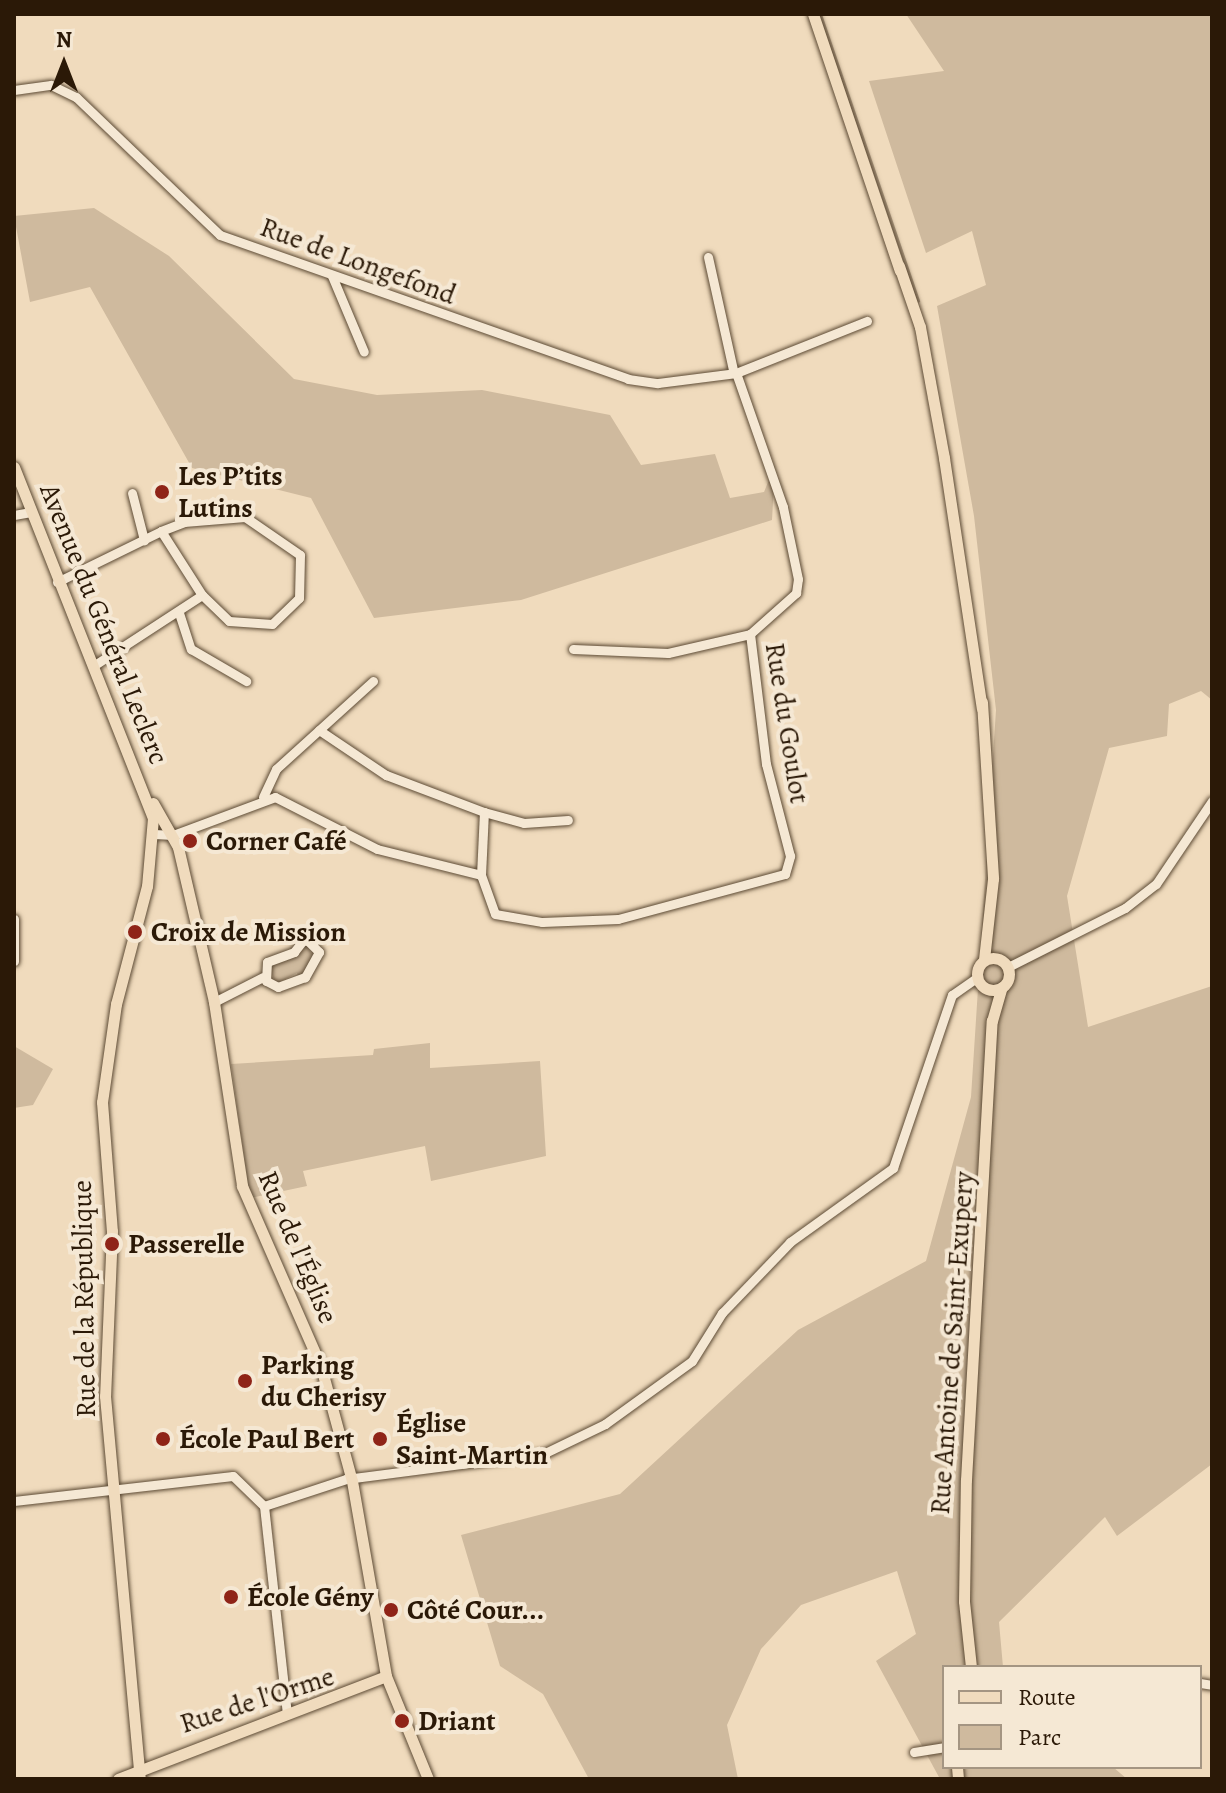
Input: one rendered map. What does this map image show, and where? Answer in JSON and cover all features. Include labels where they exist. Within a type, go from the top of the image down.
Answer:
[{"type":"main road","points":[[813,14],[899,266],[923,357],[952,497],[982,708],[992,929],[1003,963],[984,959]]},
{"type":"main road","name":"Avenue du Général Leclerc","points":[[14,467],[57,582],[149,798],[173,835]]},
{"type":"main road","name":"Avenue du Général Leclerc","points":[[149,798],[154,834]]},
{"type":"main road","name":"Rue de la République","points":[[140,1773],[119,1601],[115,1485],[105,1396],[112,1231],[102,1102],[154,834]]},
{"type":"main road","name":"Rue de l'Église","points":[[173,835],[214,1002],[242,1186],[302,1312],[352,1481],[386,1676],[428,1779]]},
{"type":"main road","points":[[992,929],[980,983],[1002,987]]},
{"type":"main road","name":"Rue Antoine de Saint-Exupery","points":[[971,1665],[965,1505],[992,1021],[1002,987],[1003,963]]},
{"type":"main road","name":"Rue Antoine de Saint-Exupery","points":[[980,983],[992,1021]]},
{"type":"main road","name":"Rue de l'Orme","points":[[118,1779],[386,1676]]},
{"type":"street","name":"Rue de Longefond","points":[[14,90],[43,85],[68,92],[146,159],[203,224],[332,276],[628,379],[658,383],[734,371],[867,321]]},
{"type":"street","name":"Rue du Goulot","points":[[481,875],[504,919],[583,924],[713,898],[789,869],[750,634],[796,593],[798,579],[783,507],[734,371],[708,257]]},
{"type":"street","points":[[332,276],[364,352]]},
{"type":"street","points":[[132,493],[144,540]]},
{"type":"street","points":[[14,515],[31,512]]},
{"type":"street","points":[[57,582],[161,531],[245,517],[300,555],[299,598],[272,624],[229,621],[202,595],[161,531]]},
{"type":"street","points":[[93,666],[179,613],[202,595]]},
{"type":"street","points":[[179,613],[191,649],[246,681]]},
{"type":"street","points":[[573,649],[668,653],[750,634]]},
{"type":"street","points":[[154,834],[173,835],[263,797],[276,769],[373,681]]},
{"type":"street","points":[[319,730],[386,775],[484,812],[524,823],[568,820]]},
{"type":"street","points":[[263,797],[336,823],[377,849],[481,875],[484,812]]},
{"type":"street","points":[[1003,963],[1125,908],[1156,884],[1212,801]]},
{"type":"street","points":[[14,919],[16,959]]},
{"type":"street","points":[[214,1002],[263,977],[272,957],[314,940],[317,958],[298,983],[278,987],[263,977]]},
{"type":"street","points":[[264,1506],[352,1481],[545,1453],[605,1424],[692,1361],[722,1313],[790,1242],[893,1168],[952,995],[980,983]]},
{"type":"street","points":[[14,1501],[115,1485],[233,1476],[264,1506],[287,1713]]},
{"type":"street","points":[[914,1752],[942,1747]]},
{"type":"green space","points":[[906,14],[1212,14],[1212,700],[1201,691],[1169,704],[1167,736],[1109,748],[1067,896],[1088,1027],[1212,986],[1212,1464],[1117,1536],[1105,1517],[999,1622],[1003,1665],[942,1665],[942,1769],[1115,1769],[1127,1779],[940,1779],[876,1661],[916,1634],[897,1571],[801,1605],[761,1649],[727,1725],[738,1779],[589,1779],[543,1694],[500,1666],[461,1535],[620,1494],[798,1330],[926,1261],[971,1097],[996,710],[974,516],[937,306],[986,285],[972,231],[926,253],[869,81],[944,71]]},
{"type":"green space","points":[[94,208],[169,256],[294,379],[377,395],[482,390],[610,415],[641,465],[715,454],[730,498],[764,492],[775,465],[772,520],[521,600],[374,618],[311,498],[192,468],[90,287],[30,302],[14,216]]},
{"type":"green space","points":[[306,943],[314,959],[298,979],[297,973],[276,984],[268,965]]},
{"type":"green space","points":[[430,1043],[430,1068],[540,1061],[546,1156],[431,1181],[425,1146],[303,1171],[307,1186],[250,1198],[231,1064],[373,1055],[374,1049]]},
{"type":"green space","points":[[14,1046],[53,1069],[33,1105],[14,1108]]},
{"type":"waterway","points":[[820,14],[918,301]]},
{"type":"place","name":"Les P’tits Lutins","points":[[162,492]]},
{"type":"place","name":"Corner Café","points":[[190,841]]},
{"type":"place","name":"Croix de Mission","points":[[135,932]]},
{"type":"place","name":"Passerelle","points":[[112,1244]]},
{"type":"place","name":"Parking du Cherisy","points":[[245,1381]]},
{"type":"place","name":"École Paul Bert","points":[[163,1439]]},
{"type":"place","name":"Église Saint-Martin","points":[[380,1439]]},
{"type":"place","name":"École Gény","points":[[231,1597]]},
{"type":"place","name":"Côté Cour...","points":[[391,1610]]},
{"type":"place","name":"Driant","points":[[402,1721]]}]
